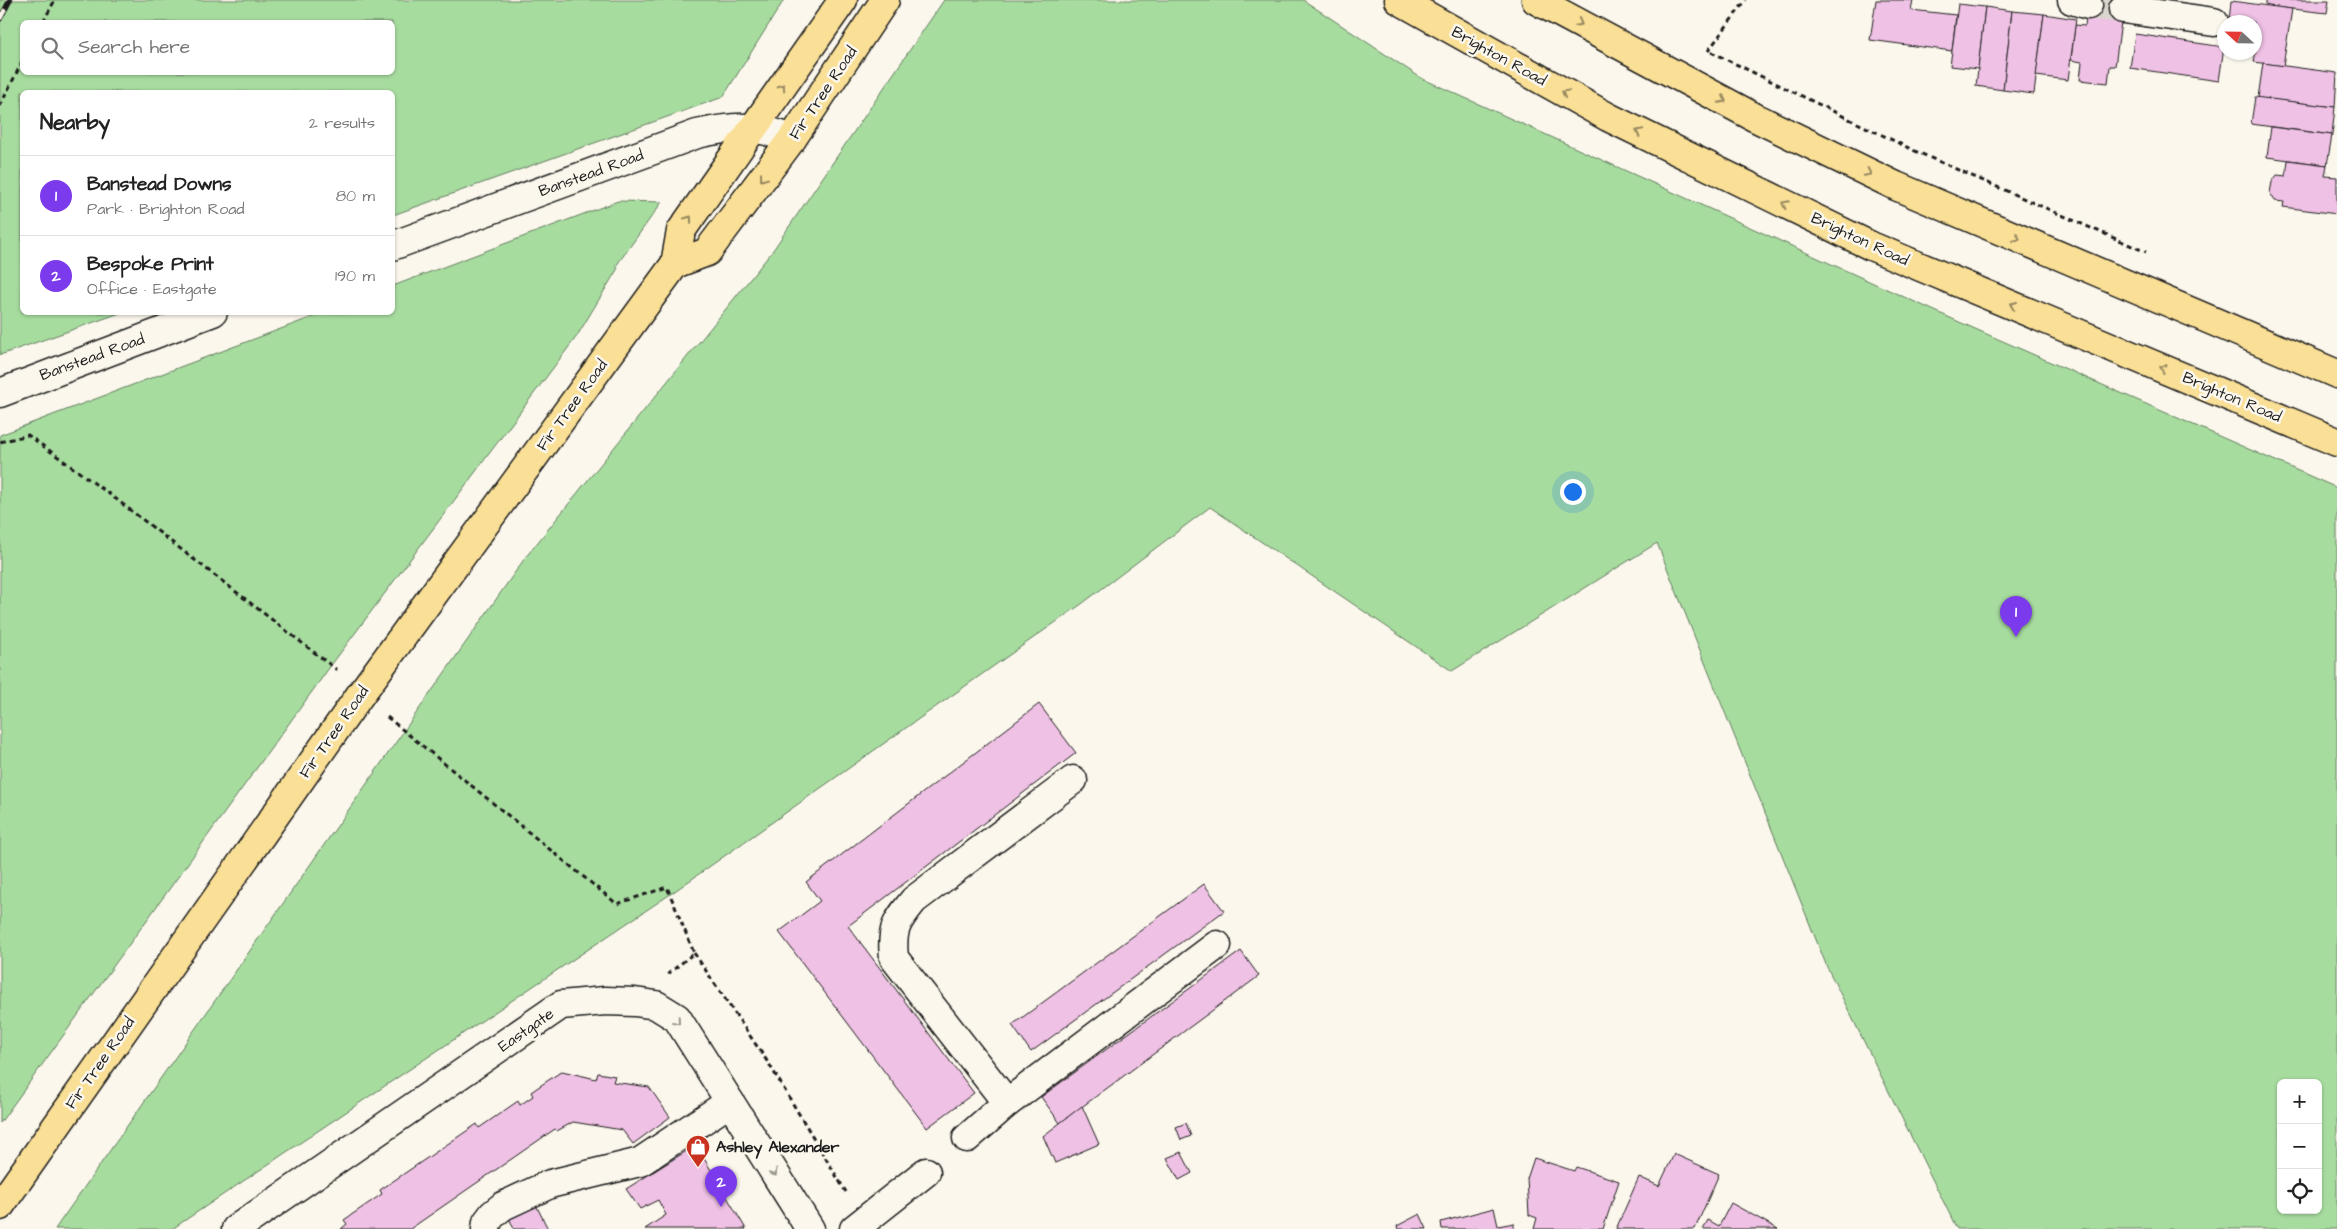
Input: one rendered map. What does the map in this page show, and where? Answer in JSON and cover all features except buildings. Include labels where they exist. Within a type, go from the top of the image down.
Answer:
[{"type":"main road","name":"Fir Tree Road","points":[[0,1206],[366,687],[675,264],[681,231],[843,0]]},
{"type":"main road","name":"Fir Tree Road","points":[[675,264],[707,252],[792,139],[885,0]]},
{"type":"main road","name":"Brighton Road","points":[[1399,0],[1436,9],[1608,116],[1872,246],[2337,442]]},
{"type":"main road","points":[[1536,0],[1754,117],[1896,186],[2337,374]]},
{"type":"street","points":[[2123,9],[2214,22]]},
{"type":"street","name":"Banstead Road","points":[[395,245],[697,134],[723,128],[754,127],[792,139]]},
{"type":"street","name":"Banstead Road","points":[[0,393],[205,315]]},
{"type":"street","points":[[1006,1103],[894,958],[892,939],[899,918],[914,900],[1074,780]]},
{"type":"street","points":[[967,1138],[1006,1103],[1217,945]]},
{"type":"street","name":"Eastgate","points":[[236,1229],[561,1005],[605,1001],[656,1005],[677,1018],[810,1229]]},
{"type":"street","points":[[486,1229],[487,1222],[503,1206],[550,1184],[640,1162],[730,1102]]},
{"type":"street","points":[[860,1225],[926,1172]]},
{"type":"path","points":[[44,20],[54,0]]},
{"type":"path","points":[[1708,51],[1746,0]]},
{"type":"path","points":[[1699,46],[1916,151],[2149,254]]},
{"type":"path","points":[[0,106],[20,66]]},
{"type":"path","points":[[694,953],[769,1064],[860,1225]]},
{"type":"green space","points":[[0,0],[784,0],[723,97],[395,214],[395,90],[20,90],[20,315],[114,315],[0,355]]},
{"type":"green space","points":[[944,0],[1303,0],[1421,78],[1957,321],[2337,488],[2337,1229],[1957,1229],[1827,967],[1657,543],[1452,671],[1210,507],[1083,603],[672,893],[172,1229],[55,1229],[525,558],[771,253]]},
{"type":"green space","points":[[618,201],[662,202],[616,266],[618,268],[577,336],[332,664],[0,1123],[0,435],[318,315],[395,315],[395,285]]},
{"type":"tunnel","points":[[2088,5],[2123,9]]},
{"type":"railway","points":[[0,19],[10,0]]},
{"type":"place","name":"Banstead Downs","points":[[2016,637]]},
{"type":"place","name":"Ashley Alexander","points":[[698,1168]]},
{"type":"place","name":"Bespoke Print","points":[[721,1207]]}]
